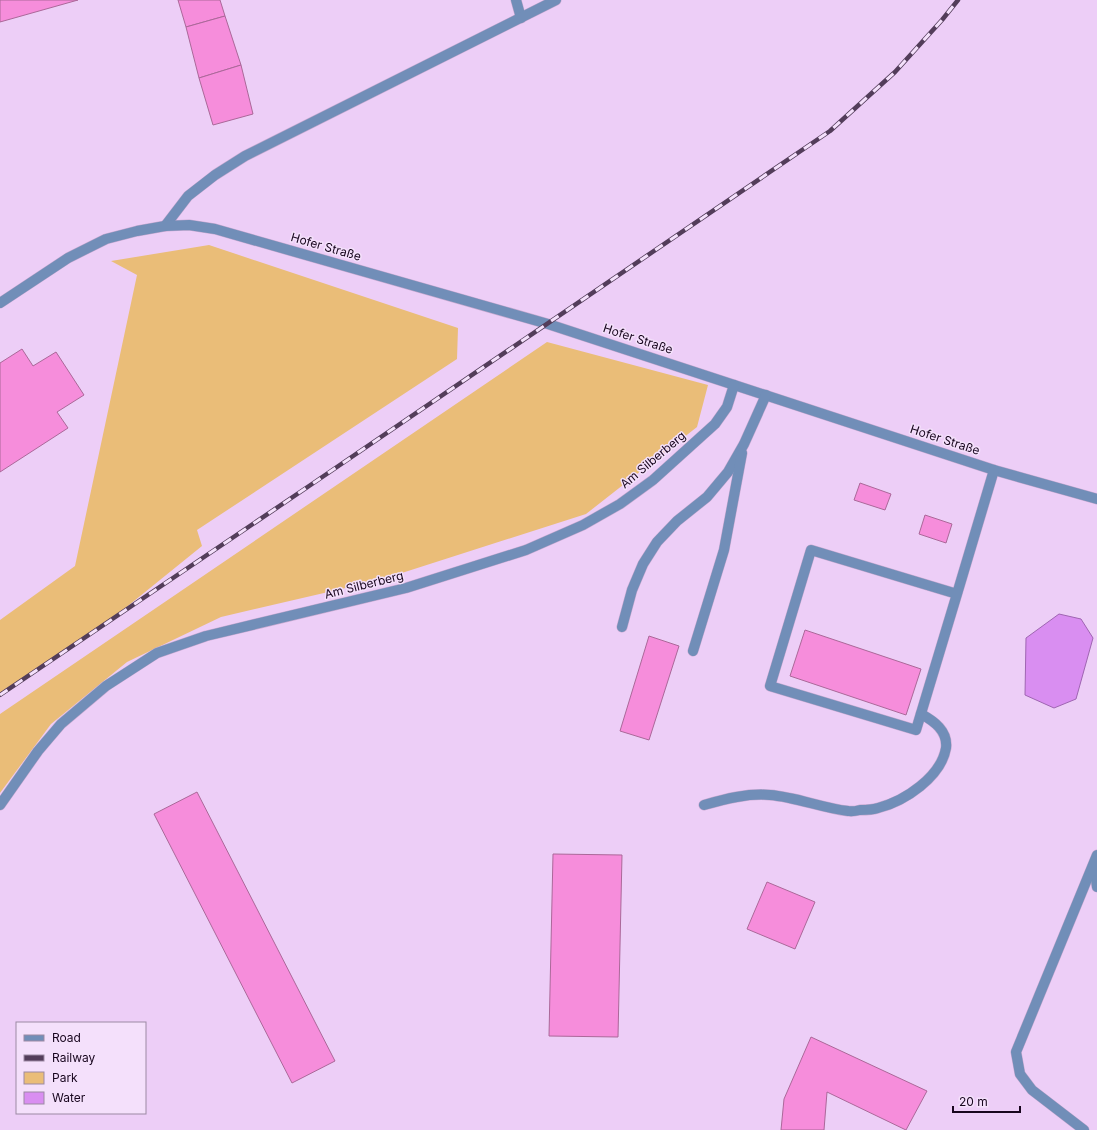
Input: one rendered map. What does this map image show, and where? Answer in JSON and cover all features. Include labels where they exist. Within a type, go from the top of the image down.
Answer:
[{"type":"street","points":[[516,0],[521,18]]},
{"type":"street","points":[[165,226],[188,196],[215,175],[245,156],[556,0]]},
{"type":"street","name":"Hofer Straße","points":[[0,303],[68,258],[106,239],[137,230],[165,226],[188,225],[223,231],[548,324],[994,470],[1097,499]]},
{"type":"street","name":"Am Silberberg","points":[[0,805],[38,751],[61,724],[106,686],[157,653],[206,636],[406,588],[526,550],[583,525],[620,504],[653,480],[715,424],[727,407],[734,385]]},
{"type":"street","points":[[622,627],[632,590],[640,571],[657,542],[677,521],[707,497],[728,472],[744,444],[766,395]]},
{"type":"street","points":[[693,651],[724,550],[744,444]]},
{"type":"street","points":[[957,594],[811,550],[770,686],[916,730],[957,594],[994,470]]},
{"type":"street","points":[[704,805],[732,797],[770,795],[849,811],[877,809],[890,804],[920,787],[936,771],[944,755],[946,742],[944,733],[934,721],[921,714]]},
{"type":"street","points":[[1095,858],[1097,887]]},
{"type":"street","points":[[1084,1130],[1032,1090],[1020,1074],[1016,1052],[1095,858]]},
{"type":"green space","points":[[209,245],[458,328],[457,359],[197,530],[202,546],[108,622],[0,695],[0,620],[75,566],[137,275],[111,261]]},
{"type":"green space","points":[[547,342],[708,385],[697,427],[586,514],[380,580],[221,617],[127,662],[51,724],[0,793],[0,714]]},
{"type":"water","points":[[1059,614],[1081,619],[1093,638],[1076,699],[1054,708],[1025,695],[1026,638]]},
{"type":"building","points":[[0,0],[78,0],[0,22]]},
{"type":"building","points":[[178,0],[220,0],[225,16],[186,27]]},
{"type":"building","points":[[225,16],[241,65],[199,78],[186,27]]},
{"type":"building","points":[[241,65],[253,114],[213,125],[199,78]]},
{"type":"building","points":[[22,349],[33,366],[56,352],[84,395],[57,412],[68,428],[0,472],[0,363]]},
{"type":"building","points":[[860,483],[891,494],[885,510],[854,500]]},
{"type":"building","points":[[925,515],[952,524],[946,543],[919,534]]},
{"type":"building","points":[[805,630],[921,669],[906,715],[790,676]]},
{"type":"building","points":[[649,636],[679,646],[649,740],[620,731]]},
{"type":"building","points":[[197,792],[335,1061],[292,1083],[154,814]]},
{"type":"building","points":[[553,854],[622,855],[618,1037],[549,1036]]},
{"type":"building","points":[[767,882],[815,902],[795,949],[747,929]]},
{"type":"building","points":[[811,1037],[927,1091],[906,1130],[827,1092],[824,1130],[781,1130],[784,1099]]},
{"type":"railway","points":[[0,695],[830,131],[895,72],[958,0]]}]
